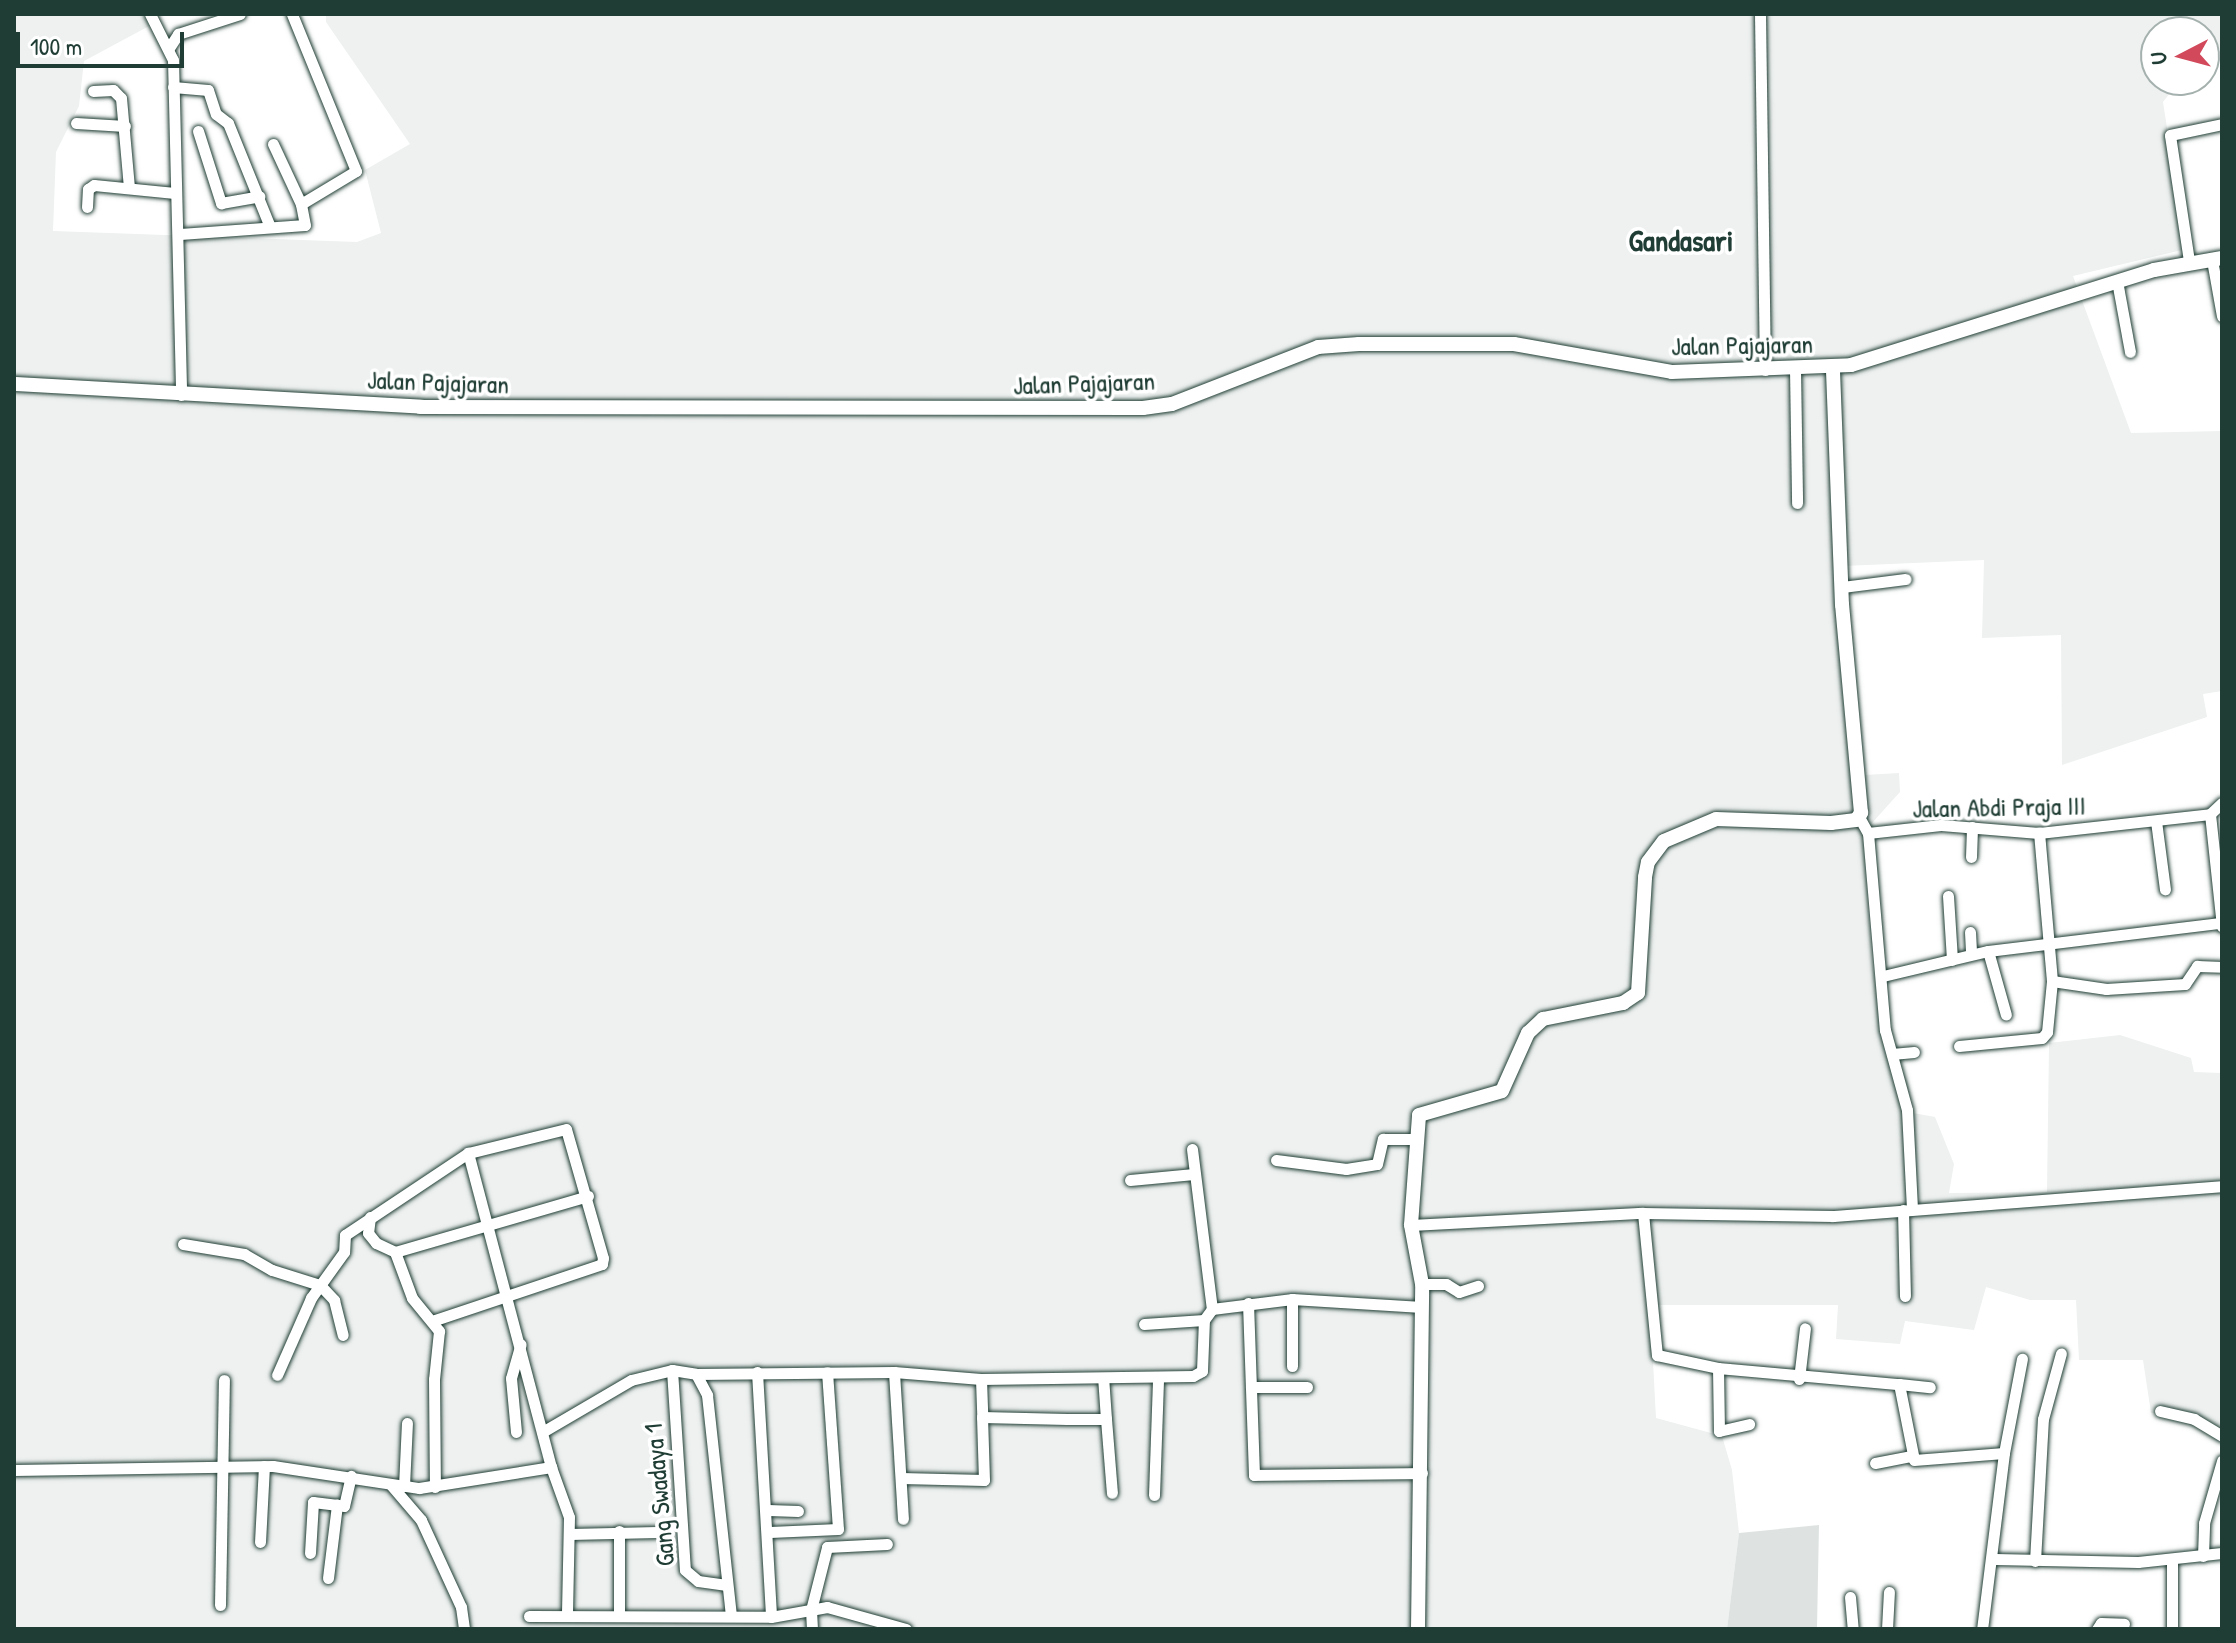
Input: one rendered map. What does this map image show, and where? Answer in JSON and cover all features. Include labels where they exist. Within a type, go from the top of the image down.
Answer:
[{"type":"main road","name":"Jalan Pajajaran","points":[[14,384],[181,395],[596,410],[1143,408],[1172,404],[1318,347],[1359,344],[1514,344],[1652,371],[1833,367],[1882,359],[2117,281],[2189,261],[2217,259]]},
{"type":"main road","points":[[1418,1629],[1422,1284],[1411,1225],[1415,1139],[1424,1111],[1502,1091],[1533,1026],[1557,1015],[1623,1003],[1638,993],[1645,877],[1648,862],[1664,841],[1716,819],[1820,823],[1859,817],[1842,587],[1833,367]]},
{"type":"street","points":[[150,14],[161,43],[169,48]]},
{"type":"street","points":[[181,395],[180,234],[175,193],[169,48],[178,34],[240,14]]},
{"type":"street","points":[[292,14],[356,171],[301,204]]},
{"type":"street","points":[[1760,14],[1765,370]]},
{"type":"street","points":[[173,87],[208,90],[259,196],[270,227]]},
{"type":"street","points":[[93,91],[116,91],[125,126],[129,188]]},
{"type":"street","points":[[76,123],[125,126]]},
{"type":"street","points":[[2189,261],[2170,135],[2222,124]]},
{"type":"street","points":[[198,131],[221,203],[259,196]]},
{"type":"street","points":[[180,234],[306,224],[301,204],[273,144]]},
{"type":"street","points":[[87,207],[90,186],[175,193]]},
{"type":"street","points":[[2217,259],[2222,316]]},
{"type":"street","points":[[2117,281],[2130,352]]},
{"type":"street","points":[[1795,369],[1797,503]]},
{"type":"street","points":[[1842,587],[1905,579]]},
{"type":"street","points":[[1883,976],[1971,954],[2050,941],[2221,925],[2210,814],[2222,803]]},
{"type":"street","name":"Jalan Abdi Praja III","points":[[1868,833],[1941,825],[2039,833],[2210,814]]},
{"type":"street","points":[[1859,817],[1868,833],[1875,942],[1883,976],[1885,1030],[1907,1110],[1905,1296]]},
{"type":"street","points":[[2156,821],[2165,889]]},
{"type":"street","points":[[1971,857],[1972,827]]},
{"type":"street","points":[[1959,1046],[2042,1038],[2052,981],[2039,833]]},
{"type":"street","points":[[1948,896],[1952,960]]},
{"type":"street","points":[[1970,932],[1971,954]]},
{"type":"street","points":[[1988,951],[2006,1015]]},
{"type":"street","points":[[2052,981],[2106,989],[2185,984],[2197,966],[2222,967]]},
{"type":"street","points":[[1892,1054],[1914,1052]]},
{"type":"street","points":[[277,1375],[320,1285],[344,1252],[345,1235],[468,1153],[566,1129],[588,1196],[602,1264],[435,1320]]},
{"type":"street","points":[[1276,1160],[1346,1169],[1377,1164],[1383,1139],[1415,1139]]},
{"type":"street","points":[[544,1431],[631,1380],[672,1370],[696,1374],[894,1372],[981,1379],[1103,1380],[1158,1379],[1202,1371],[1204,1320],[1212,1309],[1192,1149]]},
{"type":"street","points":[[468,1153],[505,1296],[522,1343],[570,1534],[567,1614]]},
{"type":"street","points":[[1130,1180],[1194,1174]]},
{"type":"street","points":[[1411,1225],[1643,1213],[1833,1216],[2222,1186]]},
{"type":"street","points":[[370,1217],[368,1233],[376,1243],[395,1252],[588,1196]]},
{"type":"street","points":[[1643,1213],[1659,1359],[1799,1379],[1864,1378],[1930,1387]]},
{"type":"street","points":[[183,1244],[231,1250],[320,1285],[334,1300],[343,1335]]},
{"type":"street","points":[[395,1252],[412,1298],[435,1320],[439,1331],[434,1379],[435,1487]]},
{"type":"street","points":[[1422,1284],[1446,1284],[1459,1292],[1478,1286]]},
{"type":"street","points":[[1212,1309],[1292,1299],[1422,1307]]},
{"type":"street","points":[[1292,1299],[1292,1366]]},
{"type":"street","points":[[1248,1303],[1254,1475],[1422,1473]]},
{"type":"street","points":[[1144,1324],[1204,1320]]},
{"type":"street","points":[[1799,1379],[1805,1328]]},
{"type":"street","points":[[516,1432],[511,1378],[522,1343]]},
{"type":"street","points":[[2035,1561],[2043,1419],[2061,1353]]},
{"type":"street","points":[[1982,1629],[1995,1559],[2004,1453],[2022,1359]]},
{"type":"street","points":[[1718,1368],[1719,1431],[1749,1424]]},
{"type":"street","name":"Gang Swadaya 1","points":[[672,1370],[685,1570],[698,1581],[727,1585]]},
{"type":"street","points":[[757,1372],[770,1532],[771,1617]]},
{"type":"street","points":[[770,1532],[838,1529],[827,1372]]},
{"type":"street","points":[[894,1372],[903,1519]]},
{"type":"street","points":[[696,1374],[707,1395],[731,1616]]},
{"type":"street","points":[[901,1478],[983,1480],[981,1379]]},
{"type":"street","points":[[1154,1495],[1158,1379]]},
{"type":"street","points":[[220,1605],[224,1380]]},
{"type":"street","points":[[1103,1380],[1112,1493]]},
{"type":"street","points":[[1899,1384],[1910,1456]]},
{"type":"street","points":[[1251,1387],[1307,1387]]},
{"type":"street","points":[[2160,1411],[2194,1419],[2222,1436]]},
{"type":"street","points":[[982,1417],[1106,1419]]},
{"type":"street","points":[[404,1486],[407,1423]]},
{"type":"street","points":[[1875,1463],[1910,1456],[1919,1461],[2004,1453]]},
{"type":"street","points":[[2203,1556],[2204,1523],[2222,1461]]},
{"type":"street","points":[[14,1470],[264,1466],[351,1476],[391,1485],[435,1487],[551,1467]]},
{"type":"street","points":[[260,1542],[264,1466]]},
{"type":"street","points":[[310,1553],[313,1502],[337,1505],[348,1502],[351,1476]]},
{"type":"street","points":[[391,1485],[421,1520],[461,1607],[464,1629]]},
{"type":"street","points":[[328,1578],[337,1505]]},
{"type":"street","points":[[768,1510],[798,1511]]},
{"type":"street","points":[[619,1531],[619,1614]]},
{"type":"street","points":[[570,1534],[657,1532]]},
{"type":"street","points":[[811,1620],[827,1547],[887,1544]]},
{"type":"street","points":[[1995,1559],[2172,1560],[2222,1553]]},
{"type":"street","points":[[2172,1560],[2172,1629]]},
{"type":"street","points":[[1887,1629],[1889,1592]]},
{"type":"street","points":[[1850,1597],[1853,1629]]},
{"type":"street","points":[[529,1616],[619,1614],[811,1620],[833,1607],[906,1629]]},
{"type":"street","points":[[2097,1629],[2099,1623],[2124,1624]]},
{"type":"shaded area","points":[[14,14],[147,14],[151,25],[84,61],[79,106],[56,152],[53,231],[357,242],[381,233],[365,170],[410,144],[326,22],[326,14],[2222,14],[2220,49],[2220,16],[2140,16],[2140,96],[2168,96],[2163,102],[2186,249],[2073,276],[2131,433],[2222,431],[2222,691],[2203,694],[2207,717],[2062,765],[2061,635],[1982,638],[1984,560],[1843,566],[1865,775],[1899,773],[1900,792],[1863,833],[1872,964],[1886,1042],[1908,1082],[1913,1113],[1935,1117],[1954,1164],[1949,1193],[2047,1192],[2049,1043],[2120,1035],[2191,1058],[2194,1072],[2222,1073],[2222,1436],[2195,1419],[2151,1413],[2143,1360],[2079,1360],[2076,1300],[2030,1300],[1986,1287],[1974,1330],[1905,1321],[1900,1344],[1836,1339],[1838,1305],[1650,1305],[1656,1418],[1722,1436],[1732,1470],[1739,1533],[1727,1629],[14,1629]]},
{"type":"shaded area","points":[[1819,1525],[1817,1629],[1727,1629],[1739,1533]]},
{"type":"district","name":"Gandasari","points":[[1681,240]]}]
